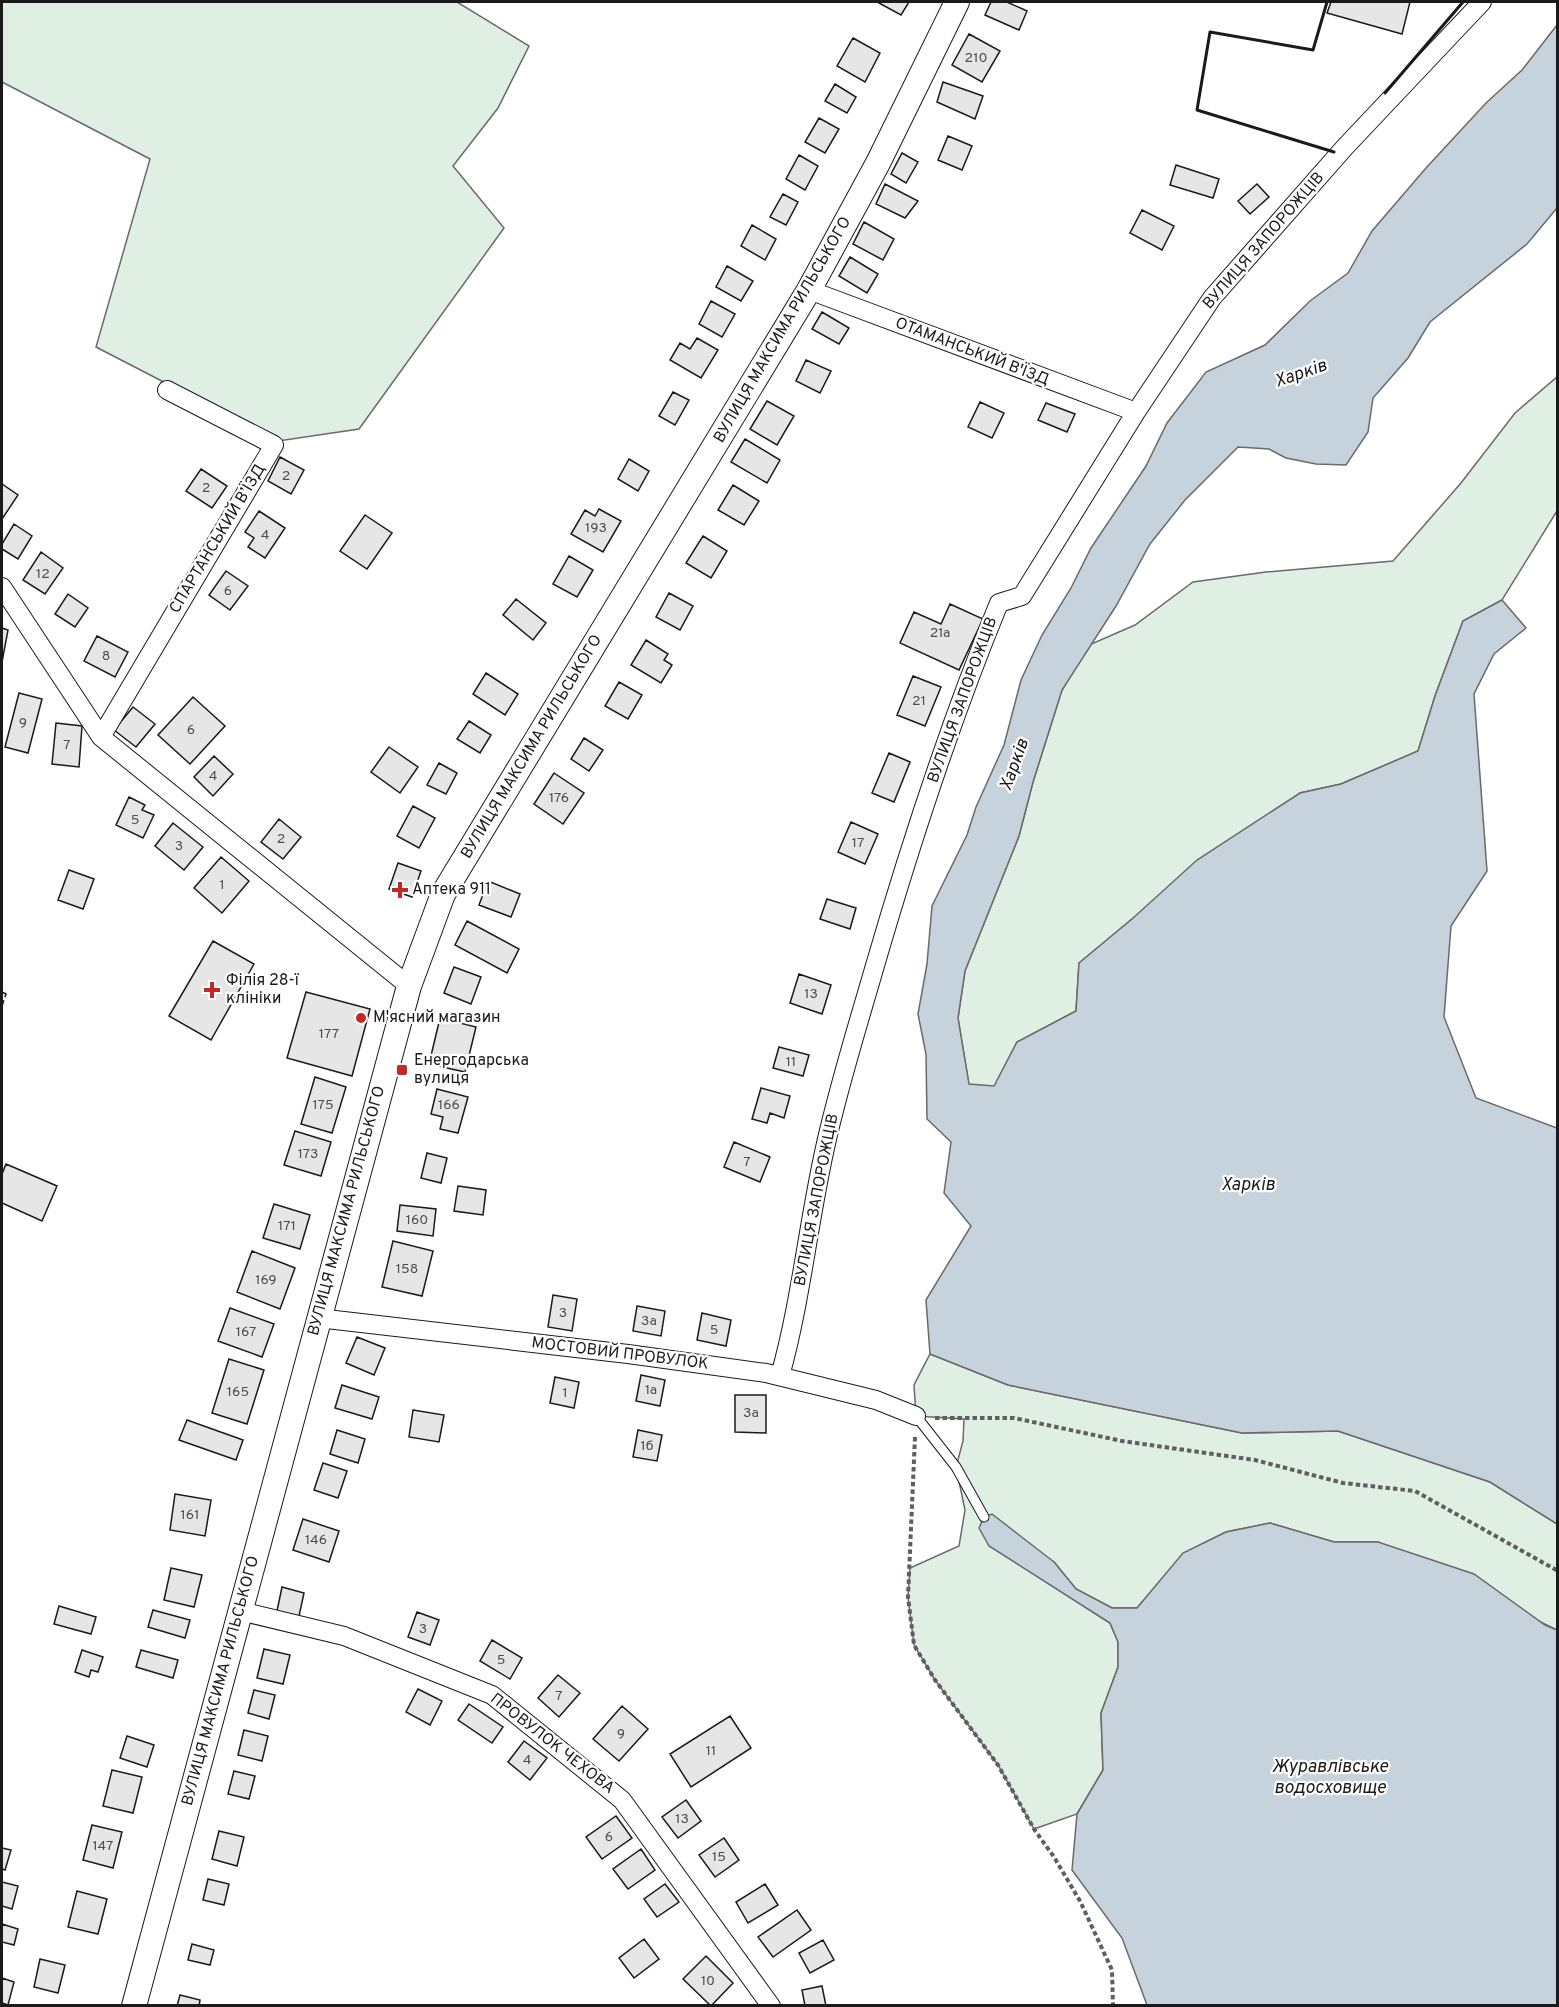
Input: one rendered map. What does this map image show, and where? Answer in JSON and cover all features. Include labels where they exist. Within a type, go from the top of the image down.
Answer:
[{"type":"main road","name":"ВУЛИЦЯ МАКСИМА РИЛЬСЬКОГО","points":[[134,2006],[409,986],[443,894],[809,290],[878,163],[957,2]]},
{"type":"street","name":"ВУЛИЦЯ ЗАПОРОЖЦІВ","points":[[780,1376],[806,1257],[824,1149],[855,1036],[899,882],[968,677],[999,603],[1022,596],[1136,412],[1212,297],[1345,147],[1482,2]]},
{"type":"street","name":"ОТАМАНСЬКИЙ В'ЇЗД","points":[[809,290],[1136,412]]},
{"type":"street","name":"СПАРТАНСЬКИЙ В’ЇЗД","points":[[101,737],[274,445],[167,390]]},
{"type":"street","points":[[2,587],[101,737],[409,986]]},
{"type":"street","name":"МОСТОВИЙ ПРОВУЛОК","points":[[318,1318],[766,1372],[876,1400],[916,1416]]},
{"type":"street","name":"ПРОВУЛОК ЧЕХОВА","points":[[240,1611],[344,1636],[492,1695],[622,1800],[771,2006]]},
{"type":"lane","points":[[916,1416],[956,1467],[984,1517]]},
{"type":"path","points":[[1113,2006],[1112,1970],[1080,1901],[1034,1829],[998,1765],[935,1680],[914,1645],[908,1597],[916,1416],[944,1419],[1014,1418],[1122,1441],[1255,1460],[1343,1483],[1415,1491],[1557,1571]]},
{"type":"green space","points":[[2,2],[457,2],[529,46],[498,108],[453,166],[504,228],[359,429],[278,441],[96,347],[150,159],[2,82]]},
{"type":"green space","points":[[1557,377],[1557,511],[1502,600],[1463,621],[1435,696],[1418,751],[1341,784],[1300,793],[1132,919],[1079,963],[1076,1011],[1017,1042],[994,1087],[969,1085],[958,1018],[965,971],[1019,836],[1033,782],[1062,690],[1089,645],[1135,625],[1193,582],[1266,572],[1393,561],[1461,483],[1515,413]]},
{"type":"green space","points":[[930,1354],[1008,1385],[1242,1433],[1338,1431],[1490,1482],[1557,1524],[1557,1630],[1378,1542],[1334,1542],[1270,1523],[1226,1532],[1184,1553],[1137,1608],[1112,1608],[1076,1589],[1054,1562],[990,1546],[1110,1623],[1118,1642],[1118,1667],[1101,1713],[1103,1770],[1077,1814],[1034,1829],[998,1765],[935,1680],[914,1645],[908,1597],[910,1568],[959,1546],[965,1510],[956,1467],[963,1441],[964,1419],[916,1416],[914,1385]]},
{"type":"water","name":"Харків","points":[[1557,25],[1557,208],[1527,244],[1430,322],[1408,358],[1373,398],[1368,432],[1346,465],[1316,464],[1286,458],[1269,449],[1238,447],[1185,500],[1150,544],[1116,606],[1062,690],[1033,782],[1019,836],[965,971],[958,1018],[969,1084],[994,1086],[1017,1042],[1076,1011],[1079,963],[1197,860],[1300,793],[1341,784],[1418,751],[1435,696],[1463,621],[1502,600],[1526,628],[1494,654],[1474,694],[1487,871],[1451,926],[1444,1017],[1476,1098],[1557,1128],[1557,1524],[1490,1482],[1338,1431],[1242,1433],[1008,1385],[930,1354],[926,1300],[971,1226],[944,1193],[951,1142],[927,1119],[926,1054],[918,1014],[927,964],[932,906],[967,835],[976,807],[1004,745],[1021,680],[1042,635],[1071,588],[1091,548],[1146,466],[1167,423],[1206,372],[1265,345],[1310,301],[1348,273],[1372,231],[1486,103],[1522,70]]},
{"type":"water","name":"Журавлівське водосховище","points":[[992,1514],[1054,1562],[1076,1589],[1112,1608],[1137,1608],[1183,1553],[1226,1532],[1270,1523],[1334,1542],[1378,1542],[1474,1574],[1545,1625],[1557,1630],[1557,2005],[1147,2005],[1122,1938],[1072,1870],[1077,1814],[1103,1770],[1101,1713],[1118,1667],[1118,1642],[1110,1623],[989,1546],[979,1528],[984,1517]]},
{"type":"building","points":[[880,2],[909,2],[901,15]]},
{"type":"building","points":[[991,2],[1007,2],[1027,11],[1019,30],[985,15]]},
{"type":"building","points":[[1331,2],[1410,2],[1402,34],[1327,13]]},
{"type":"building","points":[[969,34],[1000,51],[982,82],[952,65]]},
{"type":"building","points":[[853,38],[880,53],[865,82],[837,66]]},
{"type":"building","points":[[943,82],[983,96],[975,119],[937,102]]},
{"type":"building","points":[[835,84],[856,97],[847,113],[825,101]]},
{"type":"building","points":[[819,118],[839,129],[825,153],[805,142]]},
{"type":"building","points":[[948,136],[972,146],[962,170],[938,160]]},
{"type":"building","points":[[902,153],[918,162],[906,183],[891,174]]},
{"type":"building","points":[[799,155],[818,166],[805,190],[786,179]]},
{"type":"building","points":[[1176,165],[1219,179],[1213,198],[1170,185]]},
{"type":"building","points":[[885,184],[918,201],[905,218],[876,204]]},
{"type":"building","points":[[1257,184],[1269,197],[1250,214],[1238,201]]},
{"type":"building","points":[[783,194],[798,202],[786,225],[770,217]]},
{"type":"building","points":[[1142,210],[1174,226],[1162,250],[1130,233]]},
{"type":"building","points":[[864,222],[894,239],[883,260],[853,244]]},
{"type":"building","points":[[752,225],[776,239],[765,260],[741,246]]},
{"type":"building","points":[[850,257],[878,274],[867,293],[839,276]]},
{"type":"building","points":[[727,266],[753,281],[741,301],[716,287]]},
{"type":"building","points":[[711,301],[735,314],[722,337],[699,324]]},
{"type":"building","points":[[822,312],[849,328],[839,344],[812,329]]},
{"type":"building","points":[[697,338],[718,350],[701,378],[670,360],[680,343],[690,349]]},
{"type":"building","points":[[806,360],[831,371],[820,393],[796,381]]},
{"type":"building","points":[[673,392],[689,400],[675,425],[659,416]]},
{"type":"building","points":[[767,401],[794,416],[777,445],[750,429]]},
{"type":"building","points":[[980,402],[1004,413],[992,438],[968,427]]},
{"type":"building","points":[[1046,403],[1075,414],[1067,432],[1038,420]]},
{"type":"building","points":[[745,439],[780,460],[767,483],[731,462]]},
{"type":"building","points":[[280,457],[304,470],[291,494],[268,481]]},
{"type":"building","points":[[629,459],[649,471],[638,491],[618,479]]},
{"type":"building","points":[[201,469],[227,486],[212,508],[186,491]]},
{"type":"building","points":[[2,484],[18,495],[2,519]]},
{"type":"building","points":[[733,485],[759,501],[744,525],[718,510]]},
{"type":"building","points":[[599,509],[621,521],[603,552],[571,534],[585,510],[595,516]]},
{"type":"building","points":[[259,511],[285,528],[265,558],[248,547],[254,538],[245,532]]},
{"type":"building","points":[[365,515],[392,533],[367,569],[340,551]]},
{"type":"building","points":[[14,524],[32,536],[18,559],[2,549],[2,544]]},
{"type":"building","points":[[703,536],[727,551],[711,578],[686,563]]},
{"type":"building","points":[[41,552],[63,568],[45,594],[23,580]]},
{"type":"building","points":[[569,556],[593,570],[577,597],[553,584]]},
{"type":"building","points":[[226,571],[248,586],[230,610],[209,595]]},
{"type":"building","points":[[669,593],[693,606],[680,630],[656,617]]},
{"type":"building","points":[[68,594],[88,608],[75,627],[55,614]]},
{"type":"building","points":[[516,599],[546,623],[533,640],[503,615]]},
{"type":"building","points":[[950,604],[983,619],[959,670],[900,643],[914,612],[941,624]]},
{"type":"building","points":[[2,628],[8,630],[2,662]]},
{"type":"building","points":[[97,636],[128,652],[115,677],[84,661]]},
{"type":"building","points":[[646,640],[668,654],[664,660],[672,665],[661,683],[631,665]]},
{"type":"building","points":[[486,673],[518,694],[505,715],[473,694]]},
{"type":"building","points":[[913,676],[941,687],[925,726],[897,715]]},
{"type":"building","points":[[619,682],[642,695],[628,719],[605,706]]},
{"type":"building","points":[[19,693],[42,699],[28,753],[5,747]]},
{"type":"building","points":[[193,697],[225,726],[190,764],[158,735]]},
{"type":"building","points":[[133,707],[155,724],[136,747],[114,730]]},
{"type":"building","points":[[469,721],[491,735],[480,753],[457,739]]},
{"type":"building","points":[[56,723],[82,726],[79,767],[52,764]]},
{"type":"building","points":[[584,738],[603,750],[589,771],[571,759]]},
{"type":"building","points":[[389,747],[418,767],[400,793],[371,772]]},
{"type":"building","points":[[889,753],[910,762],[894,802],[872,793]]},
{"type":"building","points":[[214,756],[233,774],[213,796],[194,777]]},
{"type":"building","points":[[439,763],[457,773],[446,794],[427,785]]},
{"type":"building","points":[[554,773],[584,793],[563,824],[534,804]]},
{"type":"building","points":[[129,797],[145,805],[142,810],[154,815],[143,838],[116,825]]},
{"type":"building","points":[[413,806],[435,818],[419,848],[397,836]]},
{"type":"building","points":[[279,819],[301,837],[283,859],[261,842]]},
{"type":"building","points":[[851,822],[878,834],[865,864],[838,852]]},
{"type":"building","points":[[173,823],[203,847],[184,870],[155,846]]},
{"type":"building","points":[[221,857],[249,881],[222,913],[194,888]]},
{"type":"building","points":[[398,863],[421,871],[412,897],[389,889]]},
{"type":"building","points":[[69,870],[94,879],[83,909],[58,900]]},
{"type":"building","points":[[488,881],[520,894],[511,917],[479,905]]},
{"type":"building","points":[[827,899],[856,908],[850,929],[820,919]]},
{"type":"building","points":[[467,921],[519,949],[507,973],[455,945]]},
{"type":"building","name":"Філія 28-ї клініки","points":[[213,941],[254,964],[211,1040],[169,1016]]},
{"type":"building","points":[[454,967],[481,977],[471,1004],[444,993]]},
{"type":"building","points":[[799,974],[831,985],[822,1014],[790,1003]]},
{"type":"building","points":[[306,992],[370,1009],[352,1076],[287,1058]]},
{"type":"building","points":[[440,1018],[476,1027],[465,1072],[429,1064]]},
{"type":"building","points":[[779,1047],[809,1055],[803,1076],[773,1068]]},
{"type":"building","points":[[315,1077],[346,1087],[332,1133],[301,1124]]},
{"type":"building","points":[[761,1088],[790,1096],[784,1118],[770,1113],[767,1123],[752,1119]]},
{"type":"building","points":[[437,1089],[468,1097],[458,1133],[440,1129],[443,1117],[431,1114]]},
{"type":"building","points":[[295,1131],[331,1142],[321,1176],[284,1165]]},
{"type":"building","points":[[734,1142],[770,1157],[760,1182],[724,1167]]},
{"type":"building","points":[[427,1153],[447,1158],[441,1183],[421,1178]]},
{"type":"building","points":[[6,1164],[57,1186],[42,1221],[2,1203],[2,1174]]},
{"type":"building","points":[[458,1186],[486,1190],[483,1215],[454,1211]]},
{"type":"building","points":[[274,1204],[310,1215],[300,1249],[263,1238]]},
{"type":"building","points":[[400,1205],[436,1209],[433,1236],[397,1231]]},
{"type":"building","points":[[393,1241],[433,1251],[422,1296],[382,1287]]},
{"type":"building","points":[[252,1251],[295,1268],[280,1309],[237,1292]]},
{"type":"building","points":[[553,1295],[577,1299],[572,1331],[548,1327]]},
{"type":"building","points":[[637,1306],[665,1311],[661,1336],[633,1331]]},
{"type":"building","points":[[230,1308],[274,1324],[262,1357],[218,1341]]},
{"type":"building","points":[[702,1313],[731,1320],[726,1346],[697,1340]]},
{"type":"building","points":[[357,1337],[385,1348],[374,1375],[346,1363]]},
{"type":"building","points":[[229,1359],[264,1370],[247,1424],[212,1413]]},
{"type":"building","points":[[641,1375],[665,1380],[660,1406],[636,1401]]},
{"type":"building","points":[[555,1377],[579,1382],[574,1408],[550,1403]]},
{"type":"building","points":[[342,1385],[379,1397],[372,1419],[335,1408]]},
{"type":"building","points":[[735,1395],[766,1395],[766,1433],[735,1432]]},
{"type":"building","points":[[413,1410],[444,1415],[439,1442],[409,1437]]},
{"type":"building","points":[[187,1420],[243,1440],[236,1460],[179,1440]]},
{"type":"building","points":[[337,1430],[365,1439],[358,1463],[330,1454]]},
{"type":"building","points":[[638,1430],[662,1435],[657,1461],[633,1457]]},
{"type":"building","points":[[323,1463],[347,1471],[338,1498],[314,1490]]},
{"type":"building","points":[[175,1494],[211,1500],[205,1536],[170,1530]]},
{"type":"building","points":[[303,1519],[339,1531],[329,1562],[293,1550]]},
{"type":"building","points":[[171,1568],[202,1575],[194,1607],[164,1600]]},
{"type":"building","points":[[282,1587],[304,1593],[299,1616],[277,1611]]},
{"type":"building","points":[[59,1606],[96,1617],[91,1634],[54,1624]]},
{"type":"building","points":[[153,1610],[190,1620],[185,1638],[148,1627]]},
{"type":"building","points":[[417,1612],[439,1620],[430,1645],[408,1637]]},
{"type":"building","points":[[492,1640],[522,1658],[510,1679],[480,1661]]},
{"type":"building","points":[[264,1649],[290,1655],[283,1684],[257,1678]]},
{"type":"building","points":[[82,1650],[103,1657],[98,1672],[91,1670],[89,1677],[75,1672]]},
{"type":"building","points":[[141,1650],[178,1660],[173,1678],[136,1667]]},
{"type":"building","points":[[558,1675],[580,1693],[559,1717],[538,1698]]},
{"type":"building","points":[[418,1689],[442,1701],[430,1725],[406,1712]]},
{"type":"building","points":[[254,1690],[275,1695],[269,1719],[248,1713]]},
{"type":"building","points":[[469,1704],[503,1727],[492,1743],[458,1720]]},
{"type":"building","points":[[622,1706],[648,1729],[619,1761],[593,1739]]},
{"type":"building","points":[[730,1716],[751,1748],[691,1787],[670,1754]]},
{"type":"building","points":[[244,1730],[268,1736],[262,1761],[238,1755]]},
{"type":"building","points":[[127,1736],[154,1745],[147,1767],[120,1758]]},
{"type":"building","points":[[524,1741],[547,1758],[530,1780],[508,1762]]},
{"type":"building","points":[[112,1770],[142,1777],[133,1813],[103,1806]]},
{"type":"building","points":[[234,1771],[255,1776],[249,1799],[228,1794]]},
{"type":"building","points":[[686,1800],[701,1821],[678,1838],[662,1817]]},
{"type":"building","points":[[616,1816],[632,1838],[602,1859],[586,1837]]},
{"type":"building","points":[[92,1825],[122,1832],[113,1868],[83,1860]]},
{"type":"building","points":[[219,1831],[244,1837],[237,1866],[212,1859]]},
{"type":"building","points":[[724,1838],[739,1860],[715,1877],[699,1855]]},
{"type":"building","points":[[2,1848],[11,1850],[5,1870],[2,1869]]},
{"type":"building","points":[[641,1849],[655,1870],[628,1889],[613,1869]]},
{"type":"building","points":[[208,1879],[229,1884],[224,1905],[203,1900]]},
{"type":"building","points":[[2,1882],[18,1886],[12,1909],[2,1906]]},
{"type":"building","points":[[665,1884],[679,1902],[657,1917],[644,1899]]},
{"type":"building","points":[[765,1884],[778,1905],[748,1923],[736,1902]]},
{"type":"building","points":[[77,1891],[107,1899],[98,1934],[68,1927]]},
{"type":"building","points":[[797,1910],[811,1930],[773,1957],[758,1937]]},
{"type":"building","points":[[2,1924],[18,1929],[14,1945],[2,1942]]},
{"type":"building","points":[[644,1939],[659,1959],[634,1978],[619,1958]]},
{"type":"building","points":[[823,1940],[834,1960],[810,1973],[799,1953]]},
{"type":"building","points":[[192,1944],[214,1950],[210,1965],[188,1960]]},
{"type":"building","points":[[706,1956],[733,1983],[711,2006],[683,1979]]},
{"type":"building","points":[[40,1959],[65,1965],[58,1993],[34,1987]]},
{"type":"building","points":[[2,1978],[14,1982],[8,2005],[2,2003]]},
{"type":"building","points":[[822,1986],[826,2006],[805,2006],[802,1990]]},
{"type":"building","points":[[180,1995],[200,2000],[199,2006],[177,2006]]},
{"type":"fence","points":[[2,992],[6,994],[2,1006]]},
{"type":"wall","points":[[1327,2],[1313,50],[1210,32],[1197,110],[1334,152]]},
{"type":"wall","points":[[1385,93],[1463,2]]},
{"type":"place","name":"Аптека 911","points":[[400,890]]},
{"type":"place","name":"Філія 28-ї клініки","points":[[212,990]]},
{"type":"place","name":"М'ясний магазин","points":[[361,1018]]},
{"type":"place","name":"Енергодарська вулиця","points":[[402,1070]]}]
